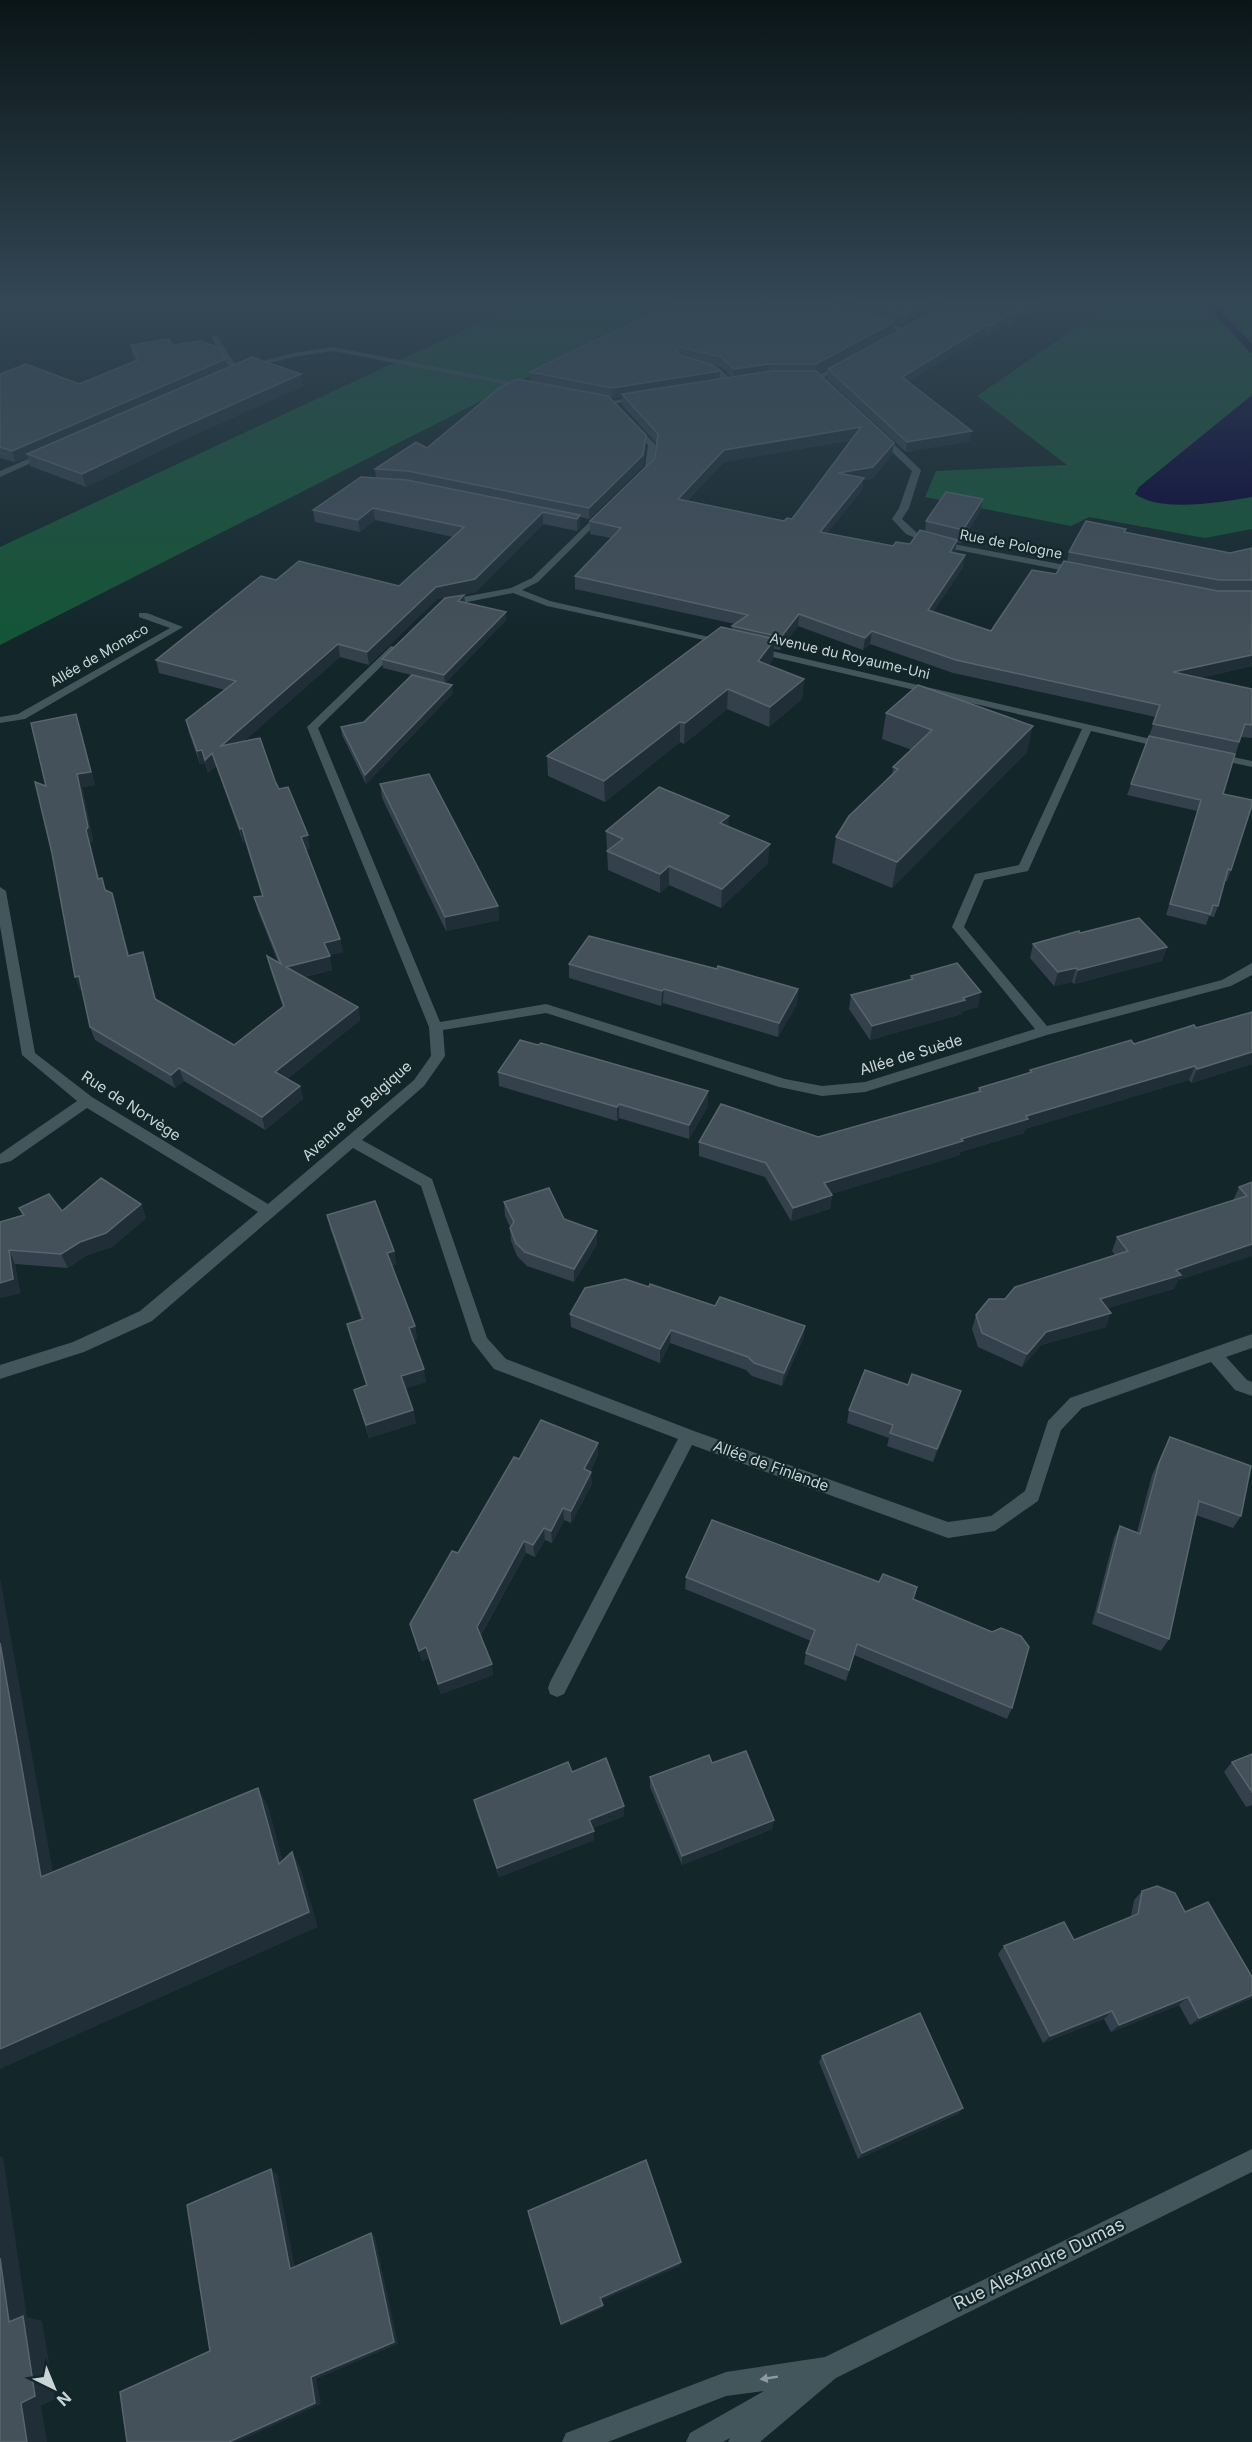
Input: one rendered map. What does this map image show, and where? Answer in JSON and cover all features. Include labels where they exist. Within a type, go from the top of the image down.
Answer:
[{"type":"street","points":[[628,419],[652,445],[649,468],[632,484]]},
{"type":"street","name":"Rue de Pologne","points":[[867,424],[917,470],[904,508],[897,519],[904,529],[935,543],[1086,572]]},
{"type":"street","points":[[0,474],[54,451]]},
{"type":"street","points":[[438,607],[514,590],[535,580],[607,508]]},
{"type":"street","points":[[579,522],[590,524]]},
{"type":"street","points":[[514,590],[547,603],[736,646]]},
{"type":"street","name":"Allée de Monaco","points":[[0,720],[21,717],[178,627],[143,615]]},
{"type":"street","name":"Avenue de Belgique","points":[[0,1372],[78,1347],[146,1316],[419,1083],[438,1056],[436,1027],[312,727],[408,636]]},
{"type":"street","name":"Avenue du Royaume-Uni","points":[[748,648],[1175,748]]},
{"type":"street","points":[[1044,1031],[958,927],[980,877],[1024,868],[1087,729]]},
{"type":"street","points":[[1208,754],[1252,764]]},
{"type":"street","name":"Rue de Norvège","points":[[0,891],[29,1054],[87,1101],[268,1211]]},
{"type":"street","name":"Allée de Suède","points":[[436,1027],[546,1008],[784,1084],[822,1091],[865,1087],[1044,1031],[1226,983],[1249,971],[1252,967]]},
{"type":"street","points":[[0,1159],[87,1101]]},
{"type":"street","name":"Allée de Finlande","points":[[351,1140],[427,1183],[480,1341],[500,1364],[688,1436],[948,1530],[994,1523],[1032,1496],[1054,1425],[1076,1403],[1252,1341]]},
{"type":"street","points":[[1215,1355],[1241,1385],[1252,1389]]},
{"type":"street","points":[[557,1688],[688,1436]]},
{"type":"street","name":"Rue Alexandre Dumas","points":[[741,2442],[826,2369],[1252,2160]]},
{"type":"street","points":[[699,2442],[826,2369]]},
{"type":"street","name":"Rue Alexandre Dumas","points":[[575,2442],[726,2384],[826,2369]]},
{"type":"green space","points":[[284,414],[455,414],[0,645],[0,547]]},
{"type":"green space","points":[[1000,414],[1252,414],[1252,529],[1205,538],[1089,517],[1071,526],[925,497],[936,471],[1067,465]]},
{"type":"shaded area","points":[[1229,414],[1252,414],[1252,497],[1175,505],[1146,500],[1135,494],[1139,487]]},
{"type":"building","points":[[0,414],[98,414],[12,451],[0,447]]},
{"type":"building","points":[[120,414],[211,414],[82,474],[27,454]]},
{"type":"building","points":[[468,414],[625,414],[646,435],[643,455],[589,508],[408,471],[375,469],[416,442],[427,448]]},
{"type":"building","points":[[640,414],[863,414],[894,443],[873,467],[838,473],[864,478],[820,532],[893,546],[896,542],[910,544],[920,530],[957,540],[950,552],[965,555],[928,610],[991,631],[1032,570],[1056,574],[1064,561],[1218,591],[1252,591],[1252,655],[1173,672],[1252,689],[1252,725],[1245,724],[1239,742],[1153,724],[1160,705],[956,660],[872,631],[865,638],[799,614],[781,637],[732,626],[748,615],[575,576],[621,528],[590,521],[655,458],[658,434]],"holes":[[[861,427],[792,519],[787,518],[784,521],[678,499],[724,450]]]},
{"type":"building","points":[[877,414],[950,414],[972,431],[907,442]]},
{"type":"building","points":[[361,477],[407,480],[580,515],[577,519],[543,512],[475,579],[436,587],[367,652],[338,644],[221,746],[260,738],[275,781],[279,789],[288,787],[308,835],[301,837],[340,939],[324,943],[330,956],[286,967],[358,1007],[275,1072],[300,1086],[262,1117],[179,1068],[171,1075],[90,1027],[79,976],[75,977],[52,853],[35,782],[46,786],[31,723],[76,714],[91,772],[77,774],[88,827],[86,830],[98,879],[102,878],[105,890],[112,893],[128,956],[143,952],[155,999],[234,1045],[284,1006],[267,956],[281,964],[254,897],[263,896],[242,828],[240,829],[212,753],[205,760],[202,750],[197,751],[186,720],[236,681],[156,660],[261,576],[276,580],[299,561],[399,586],[464,527],[373,508],[358,520],[313,510]]},
{"type":"building","points":[[946,492],[983,499],[963,530],[926,521]]},
{"type":"building","points":[[1086,521],[1126,529],[1124,532],[1230,553],[1252,548],[1252,580],[1219,580],[1069,552]]},
{"type":"building","points":[[464,595],[458,601],[506,612],[444,675],[382,659],[445,598]]},
{"type":"building","points":[[721,627],[775,639],[758,661],[804,679],[770,707],[728,689],[685,723],[680,722],[604,781],[547,756]]},
{"type":"building","points":[[412,675],[452,685],[365,775],[341,727],[364,722]]},
{"type":"building","points":[[918,685],[1033,726],[897,862],[836,837],[849,816],[898,769],[893,767],[932,730],[886,713]]},
{"type":"building","points":[[1149,736],[1235,754],[1223,794],[1252,800],[1218,906],[1213,905],[1210,914],[1170,904],[1201,800],[1131,784]]},
{"type":"building","points":[[429,774],[498,906],[445,917],[380,784]]},
{"type":"building","points":[[659,787],[729,816],[720,823],[770,844],[722,889],[669,866],[660,874],[607,851],[623,839],[606,831]]},
{"type":"building","points":[[1139,918],[1167,947],[1078,970],[1076,968],[1058,972],[1033,944],[1079,931],[1080,933]]},
{"type":"building","points":[[589,936],[717,969],[718,966],[798,989],[779,1023],[569,964]]},
{"type":"building","points":[[957,963],[981,992],[963,998],[965,1000],[872,1026],[851,995],[913,979],[911,976]]},
{"type":"building","points":[[1252,1012],[1252,1052],[1197,1069],[1195,1066],[1026,1116],[1028,1119],[961,1139],[963,1141],[824,1183],[832,1195],[793,1208],[766,1163],[699,1142],[721,1104],[818,1137],[981,1091],[979,1088],[1032,1072],[1030,1070],[1131,1040],[1134,1044],[1194,1025],[1196,1028]]},
{"type":"building","points":[[520,1040],[538,1045],[541,1043],[708,1091],[689,1125],[619,1104],[617,1107],[498,1072]]},
{"type":"building","points":[[101,1178],[141,1204],[106,1233],[80,1242],[61,1254],[9,1250],[13,1279],[0,1283],[0,1222],[24,1215],[19,1208],[49,1194],[62,1211]]},
{"type":"building","points":[[1252,1182],[1252,1244],[1176,1270],[1181,1275],[1100,1299],[1111,1313],[1046,1332],[1027,1354],[982,1333],[976,1315],[989,1299],[1005,1299],[1015,1287],[1128,1251],[1117,1237],[1247,1196],[1239,1187]]},
{"type":"building","points":[[549,1188],[564,1219],[597,1231],[574,1269],[525,1252],[516,1243],[510,1228],[514,1222],[504,1202]]},
{"type":"building","points":[[375,1201],[394,1251],[387,1253],[415,1326],[409,1328],[424,1369],[401,1376],[413,1410],[366,1425],[354,1390],[367,1385],[347,1324],[363,1319],[327,1215]]},
{"type":"building","points":[[625,1279],[649,1287],[650,1284],[715,1306],[720,1297],[805,1326],[784,1373],[754,1363],[748,1357],[671,1330],[660,1349],[570,1314],[585,1288]]},
{"type":"building","points":[[865,1370],[908,1385],[912,1374],[961,1391],[937,1449],[890,1433],[893,1425],[849,1410]]},
{"type":"building","points":[[541,1420],[598,1443],[584,1469],[591,1472],[571,1511],[563,1508],[551,1531],[544,1528],[533,1545],[524,1541],[477,1627],[492,1664],[438,1684],[426,1647],[419,1651],[410,1624],[452,1551],[458,1553],[514,1457],[519,1459]]},
{"type":"building","points":[[1170,1437],[1251,1466],[1241,1516],[1199,1501],[1169,1639],[1098,1612],[1120,1526],[1140,1534],[1159,1463]]},
{"type":"building","points":[[712,1520],[879,1582],[883,1574],[917,1587],[913,1599],[992,1632],[1001,1628],[1021,1636],[1029,1647],[1012,1708],[857,1644],[849,1670],[806,1653],[815,1630],[686,1577]]},
{"type":"building","points":[[0,1643],[41,1877],[258,1788],[279,1864],[292,1852],[309,1912],[0,2049]]},
{"type":"building","points":[[746,1751],[774,1820],[682,1856],[650,1777],[709,1755],[712,1763]]},
{"type":"building","points":[[1252,1754],[1252,1792],[1232,1762]]},
{"type":"building","points":[[606,1758],[624,1806],[589,1820],[594,1831],[497,1868],[474,1800],[568,1762],[572,1772]]},
{"type":"building","points":[[1157,1886],[1175,1893],[1185,1912],[1208,1902],[1252,1977],[1252,1995],[1199,2018],[1188,1997],[1119,2025],[1112,2011],[1050,2036],[1004,1946],[1064,1922],[1074,1940],[1138,1914],[1142,1891]]},
{"type":"building","points":[[920,2013],[963,2108],[862,2153],[822,2056]]},
{"type":"building","points":[[646,2160],[681,2262],[600,2298],[603,2305],[561,2324],[528,2211]]},
{"type":"building","points":[[271,2169],[290,2269],[371,2233],[394,2342],[311,2377],[315,2403],[229,2442],[127,2442],[120,2392],[210,2351],[187,2205]]},
{"type":"building","points":[[0,2258],[9,2322],[23,2316],[35,2396],[21,2403],[27,2442],[0,2442]]}]
